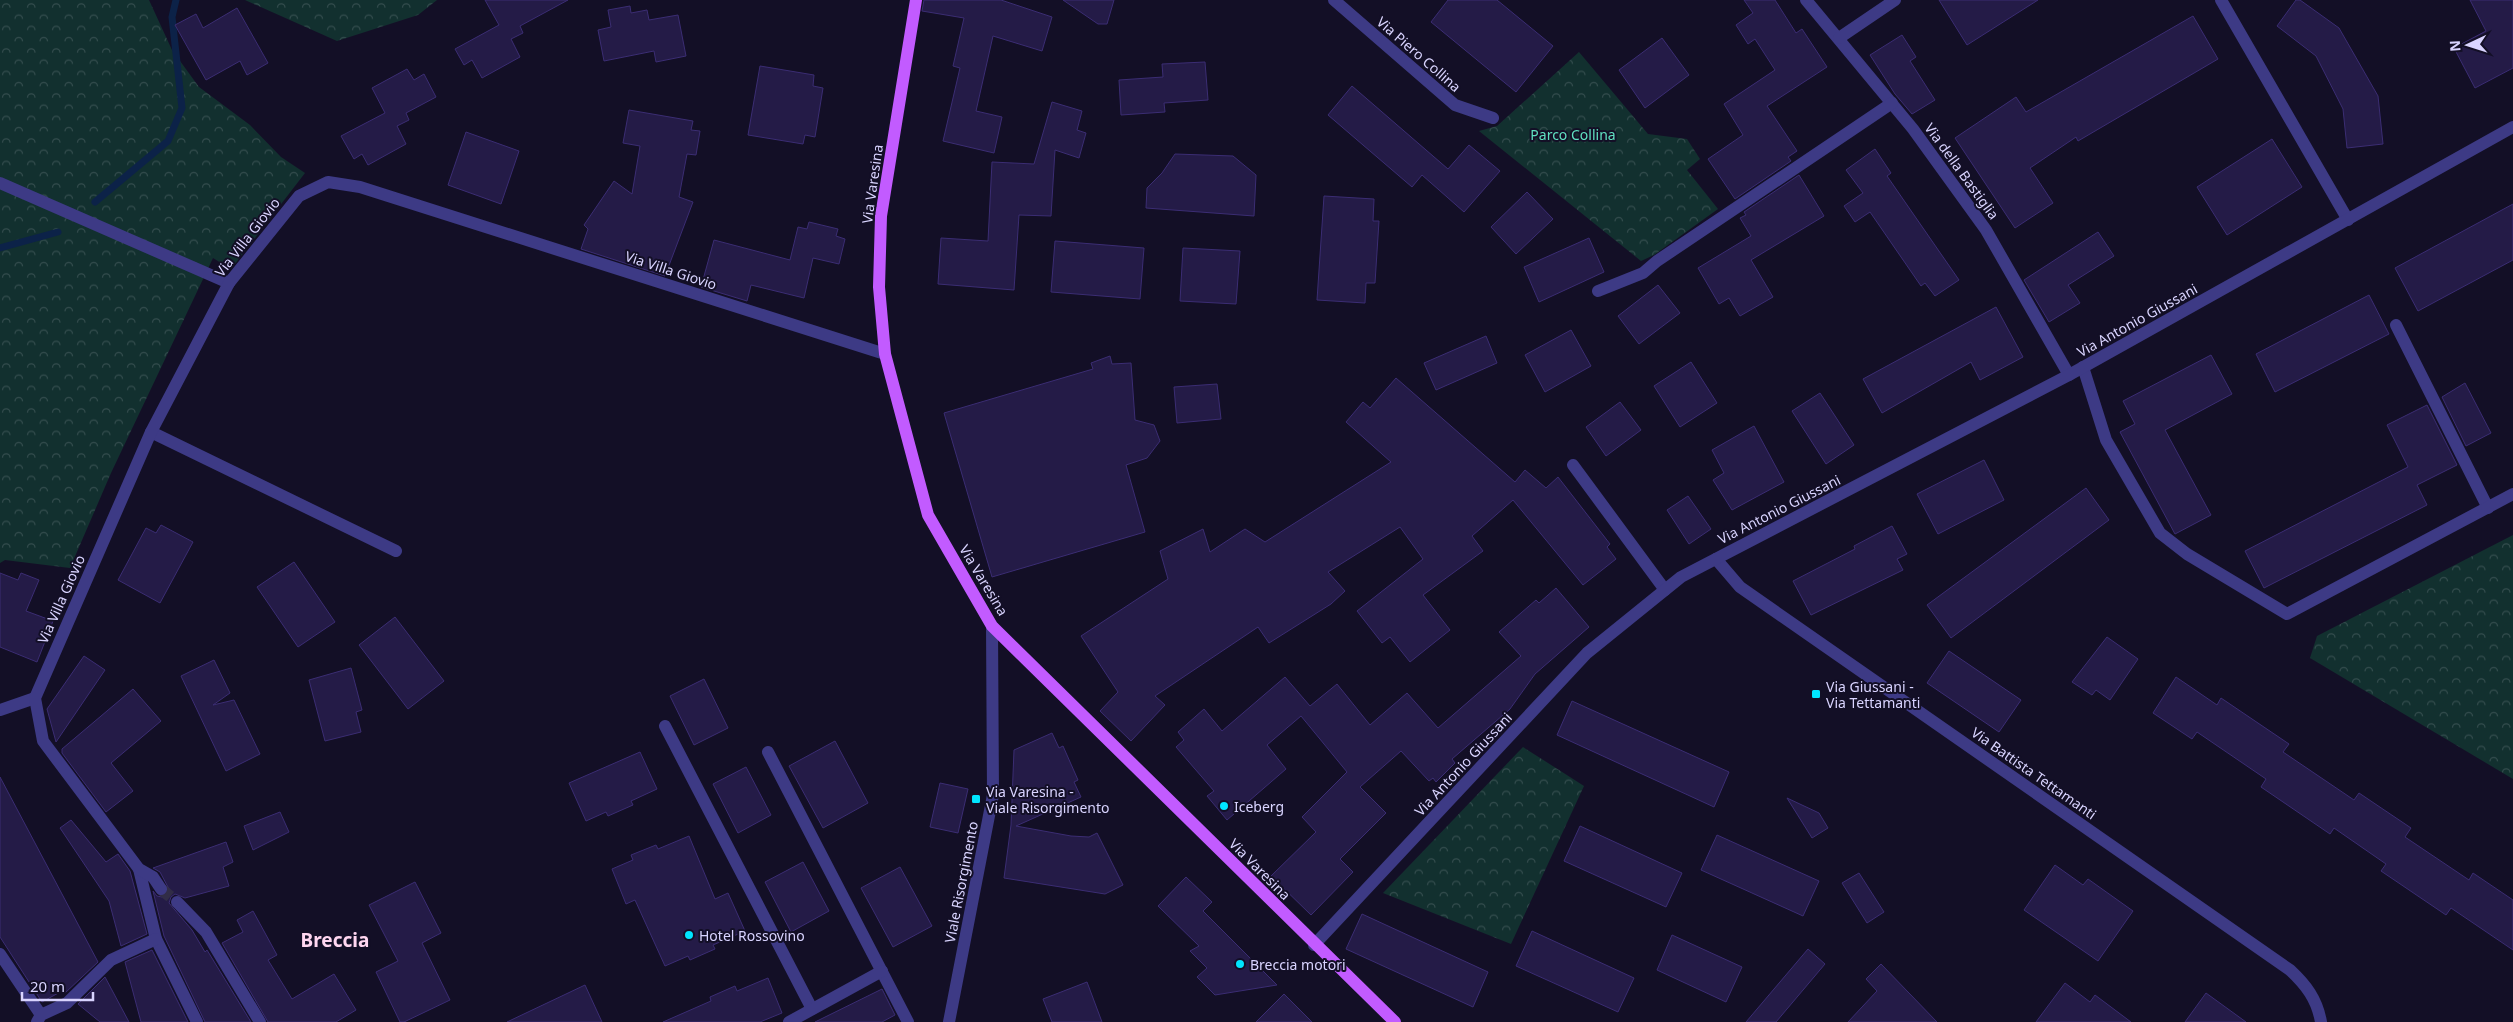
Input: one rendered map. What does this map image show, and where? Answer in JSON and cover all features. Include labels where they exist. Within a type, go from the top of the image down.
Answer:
[{"type":"main road","name":"Via Varesina","points":[[916,0],[880,216],[879,287],[886,354],[928,515],[992,626],[1314,945],[1395,1022]]},
{"type":"street","name":"Via Piero Collina","points":[[1334,0],[1455,105],[1493,118]]},
{"type":"street","name":"Via della Bastiglia","points":[[1806,0],[1913,129],[1986,230],[2069,376]]},
{"type":"street","points":[[1839,38],[1895,0]]},
{"type":"street","points":[[2221,0],[2348,220]]},
{"type":"street","points":[[1598,291],[1643,273],[1657,261],[1892,103]]},
{"type":"street","name":"Via Antonio Giussani","points":[[1314,945],[1587,652],[1681,578],[2069,376],[2513,127]]},
{"type":"street","name":"Via Villa Giovio","points":[[34,698],[151,432],[229,283],[299,196],[328,182],[360,187],[886,354]]},
{"type":"street","points":[[0,183],[229,283]]},
{"type":"street","points":[[2396,325],[2488,508]]},
{"type":"street","points":[[2083,367],[2106,440],[2160,533],[2187,554],[2287,614],[2513,494]]},
{"type":"street","points":[[151,432],[396,550]]},
{"type":"street","points":[[1573,465],[1665,590]]},
{"type":"street","name":"Via Battista Tettamanti","points":[[1716,559],[1740,586],[2290,970],[2309,988],[2319,1010],[2320,1022]]},
{"type":"street","name":"Viale Risorgimento","points":[[949,1022],[993,795],[992,626]]},
{"type":"street","points":[[0,710],[34,698],[43,741],[139,869],[152,877],[161,889]]},
{"type":"street","points":[[666,726],[812,1009]]},
{"type":"street","points":[[768,752],[908,1022]]},
{"type":"street","points":[[139,869],[156,939],[197,1022]]},
{"type":"street","points":[[177,902],[206,932],[260,1022]]},
{"type":"street","points":[[0,954],[39,1019],[67,1003],[111,960],[156,939]]},
{"type":"street","points":[[788,1022],[882,971]]},
{"type":"green space","points":[[0,0],[149,0],[172,50],[199,87],[250,125],[281,157],[305,173],[231,269],[213,258],[111,473],[70,568],[5,560],[0,563]]},
{"type":"green space","points":[[245,0],[437,0],[418,15],[337,41]]},
{"type":"green space","name":"Parco Collina","points":[[1579,52],[1648,134],[1687,139],[1700,159],[1687,170],[1718,209],[1654,255],[1641,261],[1479,131],[1497,126]]},
{"type":"green space","points":[[2513,535],[2513,779],[2310,658],[2317,636]]},
{"type":"green space","points":[[1523,747],[1584,786],[1511,944],[1383,893]]},
{"type":"building","points":[[485,0],[568,0],[520,26],[523,33],[511,39],[520,57],[482,78],[472,60],[464,65],[455,49],[499,25]]},
{"type":"building","points":[[924,0],[1001,0],[1052,17],[1042,51],[993,36],[976,111],[1002,117],[994,153],[943,141],[960,68],[953,66],[964,18],[922,11]]},
{"type":"building","points":[[1063,0],[1114,0],[1107,24],[1098,24]]},
{"type":"building","points":[[1448,0],[1497,0],[1553,46],[1516,92],[1431,22]]},
{"type":"building","points":[[1744,0],[1775,0],[1796,33],[1802,29],[1827,67],[1767,106],[1797,151],[1788,157],[1791,161],[1735,199],[1708,159],[1743,135],[1724,104],[1775,70],[1755,39],[1748,44],[1736,25],[1753,13]]},
{"type":"building","points":[[1939,0],[2038,0],[1967,45]]},
{"type":"building","points":[[2296,0],[2300,0],[2339,28],[2378,96],[2383,144],[2347,148],[2343,109],[2316,56],[2277,26]]},
{"type":"building","points":[[2470,0],[2513,0],[2513,68],[2475,88],[2454,48],[2486,31]]},
{"type":"building","points":[[630,6],[631,13],[647,10],[649,20],[678,15],[686,56],[656,62],[654,51],[604,61],[598,30],[611,27],[608,10]]},
{"type":"building","points":[[237,8],[268,63],[247,75],[240,61],[206,80],[175,25],[196,14],[203,28]]},
{"type":"building","points":[[2193,16],[2218,59],[2078,141],[2076,137],[2030,168],[2053,203],[2015,228],[1955,138],[2016,97],[2026,112]]},
{"type":"building","points":[[1902,35],[1916,57],[1910,61],[1935,100],[1912,114],[1895,94],[1870,55]]},
{"type":"building","points":[[1662,38],[1689,75],[1645,108],[1619,70]]},
{"type":"building","points":[[1205,62],[1208,100],[1164,103],[1165,112],[1121,115],[1119,80],[1163,77],[1162,64]]},
{"type":"building","points":[[760,66],[814,75],[813,86],[823,88],[815,137],[805,135],[803,144],[748,135]]},
{"type":"building","points":[[407,69],[414,80],[424,74],[436,97],[406,113],[409,120],[397,126],[406,144],[368,165],[362,154],[354,159],[341,136],[385,113],[372,88]]},
{"type":"building","points":[[1352,86],[1448,169],[1469,145],[1500,171],[1464,212],[1422,175],[1412,187],[1328,115]]},
{"type":"building","points":[[1052,102],[1082,111],[1077,130],[1086,133],[1079,158],[1055,150],[1051,216],[1019,215],[1014,290],[938,284],[941,238],[988,241],[992,162],[1034,164]]},
{"type":"building","points":[[629,110],[693,121],[691,130],[700,131],[696,155],[687,154],[679,197],[693,202],[665,276],[581,249],[588,229],[584,225],[614,181],[632,194],[640,146],[623,143]]},
{"type":"building","points":[[466,132],[519,151],[501,204],[448,185]]},
{"type":"building","points":[[2272,139],[2302,187],[2227,235],[2197,187]]},
{"type":"building","points":[[1875,149],[1891,173],[1887,176],[1959,280],[1935,296],[1925,283],[1921,286],[1870,212],[1855,222],[1844,206],[1863,193],[1846,170]]},
{"type":"building","points":[[1175,154],[1233,156],[1256,175],[1254,216],[1146,208],[1147,188],[1162,173]]},
{"type":"building","points":[[1799,175],[1824,216],[1751,260],[1773,297],[1740,316],[1729,298],[1719,304],[1698,268],[1751,236],[1740,218],[1746,215],[1744,212]]},
{"type":"building","points":[[1527,192],[1553,219],[1516,254],[1491,227]]},
{"type":"building","points":[[1324,196],[1374,199],[1373,221],[1379,221],[1375,283],[1366,283],[1365,303],[1317,300]]},
{"type":"building","points":[[2513,204],[2513,260],[2418,311],[2395,268]]},
{"type":"building","points":[[809,222],[838,229],[836,236],[845,239],[839,264],[813,258],[804,298],[751,285],[747,301],[701,287],[714,240],[790,260],[798,227],[807,229]]},
{"type":"building","points":[[2098,232],[2114,256],[2068,285],[2080,303],[2049,322],[2024,280]]},
{"type":"building","points":[[1589,238],[1604,272],[1539,302],[1524,267]]},
{"type":"building","points":[[1055,241],[1144,248],[1140,299],[1051,292]]},
{"type":"building","points":[[1183,248],[1240,251],[1236,304],[1180,301]]},
{"type":"building","points":[[1658,285],[1680,313],[1639,344],[1618,316]]},
{"type":"building","points":[[2369,295],[2389,334],[2275,392],[2256,354]]},
{"type":"building","points":[[1996,307],[2023,357],[1980,380],[1971,362],[1882,413],[1863,379]]},
{"type":"building","points":[[1571,330],[1591,366],[1545,392],[1525,355]]},
{"type":"building","points":[[1486,336],[1497,363],[1436,390],[1424,363]]},
{"type":"building","points":[[2211,355],[2232,394],[2165,430],[2211,515],[2175,534],[2120,432],[2135,424],[2123,401]]},
{"type":"building","points":[[1110,356],[1112,364],[1131,363],[1135,420],[1154,425],[1160,441],[1147,458],[1126,465],[1145,532],[992,577],[944,413],[1093,369],[1091,363]]},
{"type":"building","points":[[1691,362],[1717,403],[1680,427],[1654,386]]},
{"type":"building","points":[[1396,378],[1515,482],[1525,470],[1546,488],[1558,477],[1610,544],[1607,547],[1616,559],[1583,585],[1513,500],[1472,536],[1483,551],[1423,595],[1450,630],[1410,662],[1390,637],[1382,643],[1357,611],[1423,559],[1400,527],[1328,572],[1345,591],[1331,604],[1269,643],[1258,627],[1155,696],[1165,705],[1131,741],[1100,711],[1118,692],[1081,636],[1168,579],[1160,551],[1203,529],[1210,552],[1245,529],[1265,542],[1391,462],[1346,422],[1363,402],[1370,408]]},
{"type":"building","points":[[2465,383],[2491,433],[2466,446],[2442,397]]},
{"type":"building","points":[[1217,384],[1221,419],[1177,423],[1174,387]]},
{"type":"building","points":[[1820,393],[1854,445],[1826,464],[1792,411]]},
{"type":"building","points":[[1620,402],[1641,430],[1606,456],[1586,427]]},
{"type":"building","points":[[2427,405],[2457,465],[2417,485],[2427,505],[2264,588],[2245,551],[2408,467],[2387,425]]},
{"type":"building","points":[[1754,426],[1784,482],[1732,510],[1713,480],[1724,473],[1712,450]]},
{"type":"building","points":[[1984,460],[2004,500],[1938,534],[1917,494]]},
{"type":"building","points":[[2086,488],[2109,520],[1951,638],[1927,605]]},
{"type":"building","points":[[1688,496],[1711,529],[1689,544],[1667,510]]},
{"type":"building","points":[[161,525],[193,542],[160,603],[118,580],[146,528],[156,533]]},
{"type":"building","points":[[1892,526],[1907,554],[1897,559],[1903,570],[1811,615],[1793,581],[1855,549],[1854,546]]},
{"type":"building","points":[[294,562],[335,622],[298,647],[257,587]]},
{"type":"building","points":[[0,573],[18,580],[21,573],[39,580],[26,611],[53,621],[37,662],[0,647]]},
{"type":"building","points":[[1556,588],[1589,627],[1535,674],[1510,709],[1452,759],[1455,763],[1436,782],[1433,778],[1429,781],[1401,751],[1360,787],[1386,813],[1340,859],[1353,872],[1311,915],[1271,876],[1316,832],[1302,817],[1347,772],[1301,716],[1267,745],[1286,769],[1227,820],[1207,796],[1214,791],[1176,747],[1184,740],[1178,732],[1204,709],[1222,731],[1285,677],[1310,706],[1337,684],[1370,725],[1407,693],[1438,728],[1521,656],[1499,632],[1536,600],[1539,603]]},
{"type":"building","points":[[395,617],[444,681],[408,709],[359,645]]},
{"type":"building","points":[[2107,637],[2138,659],[2110,700],[2096,690],[2092,695],[2072,682]]},
{"type":"building","points":[[1949,651],[2021,700],[1999,732],[1927,683]]},
{"type":"building","points":[[84,656],[105,670],[56,742],[47,709]]},
{"type":"building","points":[[214,660],[230,693],[213,705],[234,700],[260,754],[226,771],[181,676]]},
{"type":"building","points":[[351,668],[362,710],[356,712],[361,732],[325,741],[309,680]]},
{"type":"building","points":[[2176,677],[2217,705],[2221,698],[2289,744],[2283,752],[2354,800],[2359,793],[2411,828],[2405,837],[2469,880],[2473,873],[2513,900],[2513,950],[2451,908],[2446,915],[2381,871],[2386,864],[2334,828],[2330,834],[2261,787],[2266,779],[2197,732],[2192,739],[2153,713]]},
{"type":"building","points":[[704,679],[728,728],[694,745],[670,696]]},
{"type":"building","points":[[133,689],[161,721],[111,763],[133,791],[106,812],[62,753],[62,749]]},
{"type":"building","points":[[1572,701],[1729,772],[1714,807],[1557,735]]},
{"type":"building","points":[[1052,733],[1059,748],[1063,746],[1078,780],[1074,782],[1081,797],[1016,826],[1071,836],[1089,837],[1097,833],[1123,885],[1105,894],[1004,878],[1011,825],[1014,750]]},
{"type":"building","points":[[835,741],[868,803],[823,828],[789,766]]},
{"type":"building","points":[[640,752],[657,789],[631,801],[633,805],[608,816],[606,812],[586,821],[569,783]]},
{"type":"building","points":[[746,767],[771,815],[738,833],[713,784]]},
{"type":"building","points":[[0,777],[98,962],[65,993],[62,991],[42,1002],[0,937]]},
{"type":"building","points":[[940,783],[968,789],[958,833],[930,827]]},
{"type":"building","points":[[1787,798],[1819,813],[1828,828],[1812,838]]},
{"type":"building","points":[[280,812],[289,832],[253,850],[244,826]]},
{"type":"building","points":[[71,820],[106,862],[118,854],[130,871],[147,934],[121,946],[109,901],[60,828]]},
{"type":"building","points":[[1580,826],[1682,873],[1666,907],[1564,861]]},
{"type":"building","points":[[1717,835],[1819,881],[1803,916],[1701,870]]},
{"type":"building","points":[[689,836],[715,899],[728,893],[745,931],[713,945],[715,949],[690,960],[688,956],[665,966],[635,900],[626,904],[612,869],[633,860],[631,855],[656,845],[658,849]]},
{"type":"building","points":[[226,842],[233,862],[223,867],[229,886],[185,898],[175,894],[171,897],[169,903],[192,930],[205,952],[207,950],[251,1022],[205,1022],[164,936],[153,891],[157,896],[162,897],[168,893],[169,889],[160,872],[153,868]]},
{"type":"building","points":[[803,862],[829,911],[791,932],[765,882]]},
{"type":"building","points":[[2055,865],[2083,885],[2088,879],[2133,911],[2098,961],[2024,910]]},
{"type":"building","points":[[900,867],[932,926],[893,947],[861,888]]},
{"type":"building","points":[[1859,873],[1884,912],[1867,923],[1842,883]]},
{"type":"building","points":[[1186,877],[1212,902],[1203,911],[1277,985],[1215,995],[1197,977],[1207,968],[1190,951],[1199,946],[1158,906]]},
{"type":"building","points":[[415,882],[441,933],[422,943],[450,1000],[404,1022],[400,1022],[376,972],[398,961],[369,905]]},
{"type":"building","points":[[253,911],[277,955],[268,960],[292,999],[334,974],[356,1010],[336,1022],[268,1022],[222,943],[243,932],[237,920]]},
{"type":"building","points":[[1362,914],[1488,972],[1473,1007],[1346,949]]},
{"type":"building","points":[[1532,931],[1634,978],[1618,1012],[1516,966]]},
{"type":"building","points":[[1672,935],[1742,967],[1726,1002],[1657,970]]},
{"type":"building","points":[[1808,949],[1825,964],[1776,1022],[1746,1022]]},
{"type":"building","points":[[152,950],[188,1022],[141,1022],[125,962]]},
{"type":"building","points":[[1881,964],[1937,1022],[1848,1022],[1877,991],[1866,979]]},
{"type":"building","points":[[105,977],[129,1022],[100,1022],[78,1004]]},
{"type":"building","points":[[768,978],[782,1013],[760,1022],[663,1022],[711,1001],[710,997],[735,986],[737,991]]},
{"type":"building","points":[[1087,982],[1102,1022],[1052,1022],[1043,999]]},
{"type":"building","points":[[2065,983],[2090,1002],[2095,995],[2131,1022],[2036,1022]]},
{"type":"building","points":[[585,985],[602,1022],[507,1022]]},
{"type":"building","points":[[882,989],[895,1015],[882,1022],[815,1022]]},
{"type":"building","points":[[2206,993],[2246,1022],[2185,1022]]},
{"type":"building","points":[[1284,994],[1312,1022],[1256,1022]]},
{"type":"waterway","points":[[95,202],[168,141],[182,108],[172,17],[176,0]]},
{"type":"waterway","points":[[0,248],[58,232]]},
{"type":"tunnel","points":[[161,889],[177,902]]},
{"type":"place","name":"Via Giussani - Via Tettamanti","points":[[1816,694]]},
{"type":"place","name":"Via Varesina - Viale Risorgimento","points":[[976,799]]},
{"type":"place","name":"Iceberg","points":[[1224,806]]},
{"type":"place","name":"Hotel Rossovino","points":[[689,935]]},
{"type":"place","name":"Breccia motori","points":[[1240,964]]},
{"type":"district","name":"Breccia","points":[[335,940]]}]
